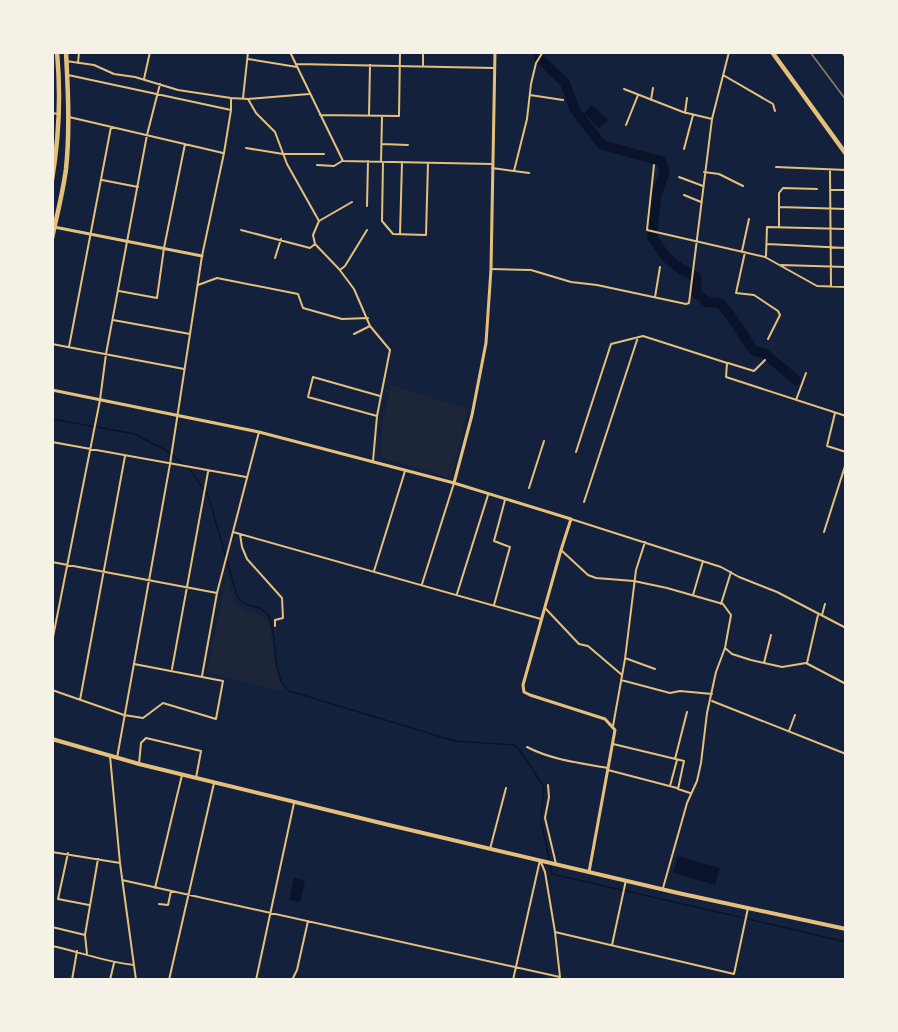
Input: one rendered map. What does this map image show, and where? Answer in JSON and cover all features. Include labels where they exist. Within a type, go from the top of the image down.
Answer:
[{"type":"highway","points":[[52,180],[58,147],[57,52]]},
{"type":"highway","points":[[52,238],[66,169],[69,117],[66,52]]},
{"type":"highway","points":[[772,52],[846,154]]},
{"type":"main road","points":[[52,739],[214,783],[589,872],[846,929]]},
{"type":"street","points":[[78,63],[79,52]]},
{"type":"street","points":[[144,79],[150,52]]},
{"type":"street","points":[[243,98],[248,52]]},
{"type":"street","points":[[290,52],[343,161]]},
{"type":"street","points":[[320,115],[399,116],[399,52]]},
{"type":"street","points":[[423,52],[423,66]]},
{"type":"street","points":[[422,585],[454,483],[482,369],[486,343],[491,269],[495,52]]},
{"type":"street","points":[[491,269],[531,270],[571,282],[689,303],[712,119],[729,52]]},
{"type":"street","points":[[842,52],[846,58]]},
{"type":"street","points":[[514,171],[538,61],[542,54]]},
{"type":"street","points":[[248,59],[296,65],[495,68]]},
{"type":"street","points":[[66,61],[94,65],[114,74],[144,79],[178,90],[231,98],[248,99],[309,94]]},
{"type":"street","points":[[369,116],[370,65]]},
{"type":"street","points":[[68,75],[231,110]]},
{"type":"street","points":[[723,75],[773,104],[775,111]]},
{"type":"street","points":[[52,642],[100,400],[106,354],[147,135],[160,84]]},
{"type":"street","points":[[651,100],[653,88]]},
{"type":"street","points":[[624,89],[685,113],[712,119]]},
{"type":"street","points":[[530,95],[563,99]]},
{"type":"street","points":[[626,125],[638,95]]},
{"type":"street","points":[[117,758],[170,464],[202,256],[224,153],[231,98]]},
{"type":"street","points":[[685,113],[687,98]]},
{"type":"street","points":[[248,99],[256,113],[274,132],[287,164],[320,221]]},
{"type":"street","points":[[684,149],[693,115]]},
{"type":"street","points":[[382,116],[382,221],[393,234],[426,235],[428,163]]},
{"type":"street","points":[[69,117],[224,153]]},
{"type":"street","points":[[69,347],[111,127]]},
{"type":"street","points":[[118,291],[157,298],[164,248],[185,144]]},
{"type":"street","points":[[381,144],[408,145]]},
{"type":"street","points":[[246,148],[283,154],[324,154]]},
{"type":"street","points":[[317,165],[334,166],[343,161],[402,162],[492,166],[529,173]]},
{"type":"street","points":[[367,206],[368,162]]},
{"type":"street","points":[[400,234],[402,162]]},
{"type":"street","points":[[654,165],[647,230],[765,257],[817,286],[846,287]]},
{"type":"street","points":[[776,167],[846,170]]},
{"type":"street","points":[[830,170],[829,266],[831,286]]},
{"type":"street","points":[[704,172],[719,174],[743,186]]},
{"type":"street","points":[[679,177],[703,186]]},
{"type":"street","points":[[102,180],[138,187]]},
{"type":"street","points":[[778,227],[779,193],[783,188],[818,189]]},
{"type":"street","points":[[830,189],[846,190]]},
{"type":"street","points":[[684,195],[701,202]]},
{"type":"street","points":[[352,202],[320,221],[313,235],[315,244],[354,290],[370,326],[390,350],[377,416],[373,461]]},
{"type":"street","points":[[779,207],[846,209]]},
{"type":"street","points":[[749,219],[736,293],[754,296],[778,311],[780,315],[768,339]]},
{"type":"street","points":[[54,227],[202,256]]},
{"type":"street","points":[[765,257],[767,227],[846,229]]},
{"type":"street","points":[[241,230],[310,248],[315,244]]},
{"type":"street","points":[[339,270],[345,266],[367,230]]},
{"type":"street","points":[[276,258],[280,239]]},
{"type":"street","points":[[767,244],[846,248]]},
{"type":"street","points":[[778,265],[846,267]]},
{"type":"street","points":[[655,298],[660,267]]},
{"type":"street","points":[[198,285],[217,278],[298,294],[303,308],[342,319],[368,318]]},
{"type":"street","points":[[113,320],[191,334]]},
{"type":"street","points":[[354,334],[370,326]]},
{"type":"street","points":[[576,452],[611,345],[643,336],[754,371],[765,360]]},
{"type":"street","points":[[584,502],[638,337]]},
{"type":"street","points":[[52,344],[184,369]]},
{"type":"street","points":[[726,363],[726,377],[846,416]]},
{"type":"street","points":[[796,400],[806,373]]},
{"type":"street","points":[[377,416],[308,397],[313,376],[381,396]]},
{"type":"street","points":[[52,390],[259,432],[454,483],[703,561],[777,592],[846,628]]},
{"type":"street","points":[[835,413],[827,446],[846,452]]},
{"type":"street","points":[[202,676],[218,593],[259,432]]},
{"type":"street","points":[[529,488],[544,441]]},
{"type":"street","points":[[52,442],[208,472],[246,477]]},
{"type":"street","points":[[80,700],[125,456]]},
{"type":"street","points":[[824,532],[846,463]]},
{"type":"street","points":[[374,571],[405,471]]},
{"type":"street","points":[[171,670],[208,472]]},
{"type":"street","points":[[457,594],[488,495]]},
{"type":"street","points":[[494,605],[510,547],[494,541],[505,500]]},
{"type":"street","points":[[571,519],[544,608],[523,686],[524,692],[605,719],[613,726]]},
{"type":"street","points":[[233,532],[542,620]]},
{"type":"street","points":[[240,534],[247,559],[282,598],[284,618],[275,620],[275,626]]},
{"type":"street","points":[[589,872],[613,744],[615,730],[613,726],[625,658],[634,581],[645,542]]},
{"type":"street","points":[[561,550],[588,575],[634,581],[693,595],[721,604],[731,615],[725,648],[716,672],[707,713],[701,763],[687,803],[663,889]]},
{"type":"street","points":[[693,595],[703,561]]},
{"type":"street","points":[[52,562],[218,593]]},
{"type":"street","points":[[721,604],[731,572]]},
{"type":"street","points":[[807,663],[825,604]]},
{"type":"street","points":[[544,608],[579,644],[588,646],[622,675]]},
{"type":"street","points":[[764,663],[771,635]]},
{"type":"street","points":[[725,648],[732,654],[782,667],[807,663],[846,684]]},
{"type":"street","points":[[625,658],[655,669]]},
{"type":"street","points":[[52,690],[124,715],[143,718],[163,703],[216,719],[223,681],[134,664]]},
{"type":"street","points":[[621,680],[670,693],[712,694]]},
{"type":"street","points":[[710,700],[846,754]]},
{"type":"street","points":[[670,786],[687,712]]},
{"type":"street","points":[[789,731],[795,715]]},
{"type":"street","points":[[139,764],[141,744],[146,738],[201,751],[196,778]]},
{"type":"street","points":[[613,744],[684,761],[678,789]]},
{"type":"street","points":[[527,747],[549,756],[608,769],[691,793]]},
{"type":"street","points":[[110,756],[120,863],[136,980]]},
{"type":"street","points":[[155,888],[182,775]]},
{"type":"street","points":[[169,980],[214,783]]},
{"type":"street","points":[[548,785],[549,797],[545,818],[556,864]]},
{"type":"street","points":[[490,849],[506,788]]},
{"type":"street","points":[[256,980],[294,802]]},
{"type":"street","points":[[52,852],[120,863]]},
{"type":"street","points":[[68,854],[58,900],[89,905]]},
{"type":"street","points":[[87,954],[85,935],[98,859]]},
{"type":"street","points":[[122,880],[560,977],[545,872],[540,860]]},
{"type":"street","points":[[513,980],[540,860]]},
{"type":"street","points":[[612,945],[626,880]]},
{"type":"street","points":[[159,903],[168,905],[171,891]]},
{"type":"street","points":[[555,932],[734,974],[748,908]]},
{"type":"street","points":[[292,980],[297,970],[308,921]]},
{"type":"street","points":[[52,927],[85,935]]},
{"type":"street","points":[[52,946],[114,963],[134,965]]},
{"type":"street","points":[[72,980],[77,951]]},
{"type":"street","points":[[110,980],[114,963]]},
{"type":"street","points":[[541,980],[543,974]]},
{"type":"shaded area","points":[[592,105],[608,120],[599,128],[584,113]]},
{"type":"shaded area","points":[[391,385],[468,409],[451,478],[381,457],[382,427]]},
{"type":"shaded area","points":[[227,574],[236,603],[268,619],[276,668],[283,691],[207,672]]},
{"type":"shaded area","points":[[678,856],[720,868],[715,885],[673,873]]},
{"type":"shaded area","points":[[294,878],[305,881],[300,902],[289,900]]},
{"type":"waterway","points":[[539,52],[539,58],[565,83],[575,110],[602,145],[661,161],[665,171],[656,196],[652,237],[666,257],[696,277],[697,294],[707,302],[720,303],[754,351],[764,353],[796,380]]},
{"type":"waterway","points":[[52,419],[135,434],[169,452],[190,470],[208,495],[237,596],[244,603],[261,609],[268,615],[279,676],[289,691],[455,741],[514,745],[544,787],[541,820],[552,874],[744,918]]},
{"type":"waterway","points":[[748,919],[846,942]]},
{"type":"railway","points":[[810,52],[846,100]]}]
